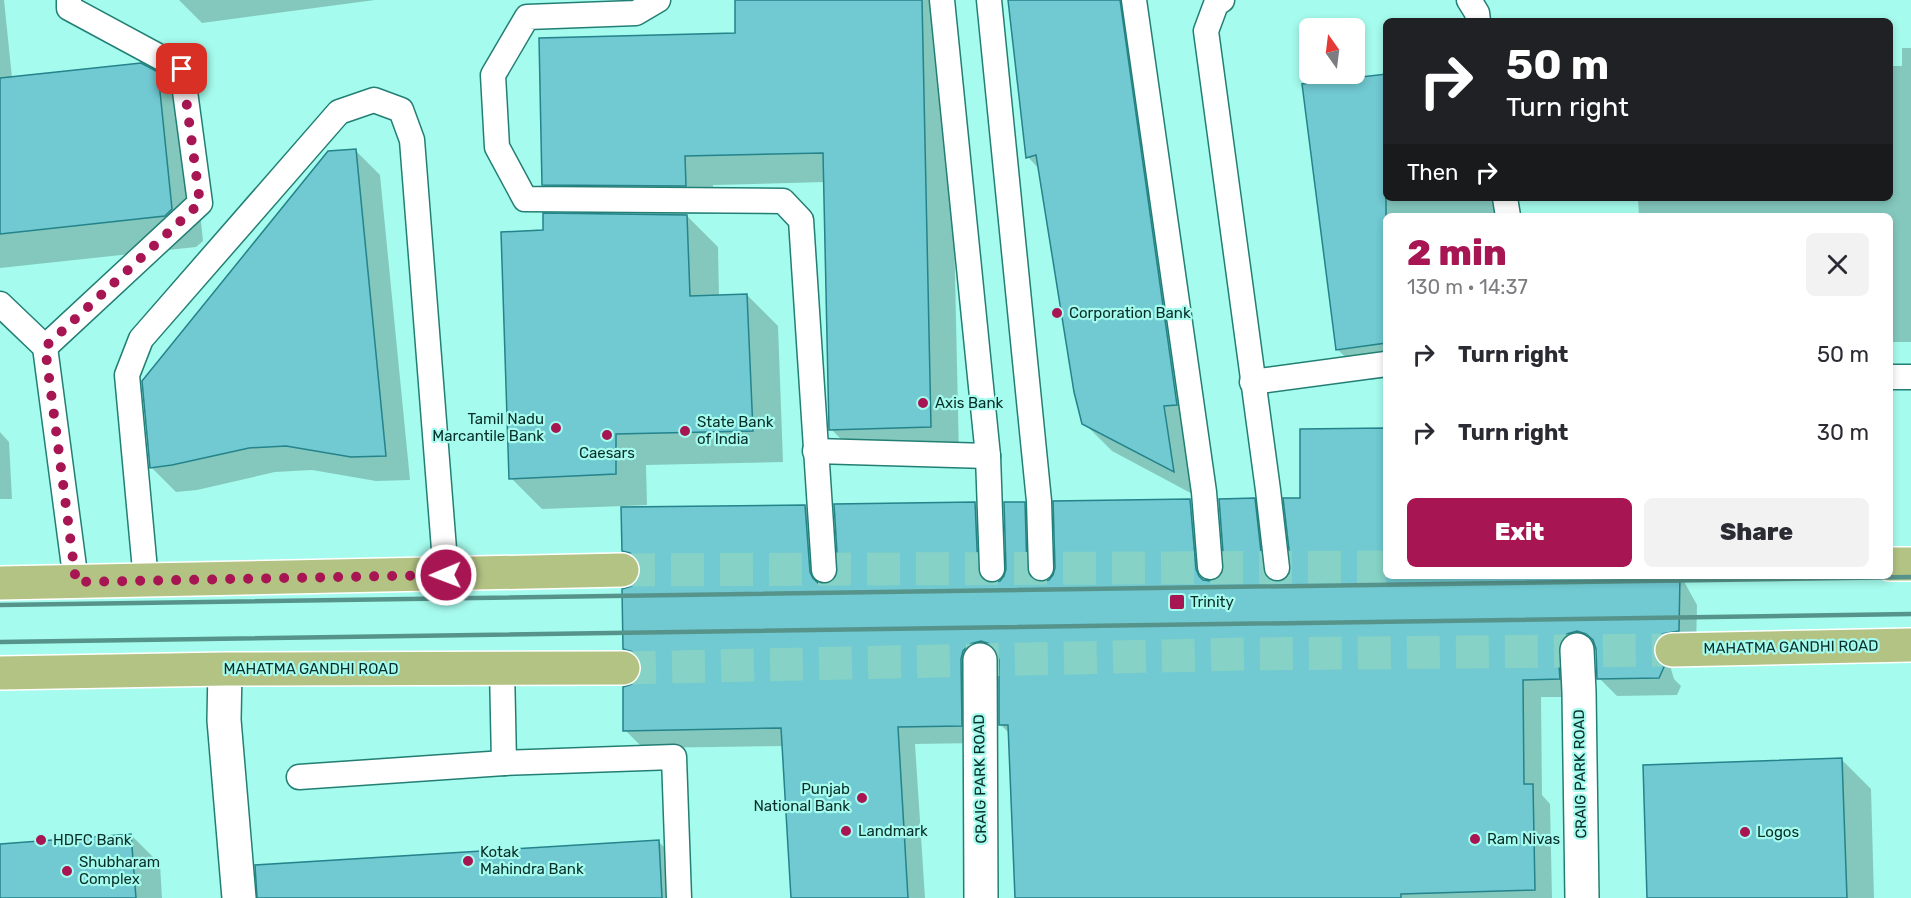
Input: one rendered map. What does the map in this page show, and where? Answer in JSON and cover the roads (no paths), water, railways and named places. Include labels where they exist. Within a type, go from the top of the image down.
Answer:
[{"type":"main road","points":[[1893,564],[1911,564]]},
{"type":"main road","points":[[0,583],[622,570]]},
{"type":"main road","name":"MAHATMA GANDHI ROAD","points":[[1672,650],[1911,645]]},
{"type":"main road","name":"MAHATMA GANDHI ROAD","points":[[0,673],[225,669],[623,668]]},
{"type":"street","name":"CRAIG PARK ROAD","points":[[1577,650],[1582,898]]},
{"type":"street","name":"CRAIG PARK ROAD","points":[[980,660],[981,898]]},
{"type":"street","points":[[225,669],[224,720],[239,898]]},
{"type":"lane","points":[[45,347],[200,203],[182,69],[69,8],[69,0]]},
{"type":"lane","points":[[658,0],[636,13],[527,17],[493,75],[497,147],[525,200],[783,201],[801,220],[824,570]]},
{"type":"lane","points":[[942,0],[988,456],[992,569]]},
{"type":"lane","points":[[989,0],[1039,501],[1041,568]]},
{"type":"lane","points":[[1134,0],[1204,492],[1210,567]]},
{"type":"lane","points":[[1222,0],[1216,4],[1206,31],[1277,568]]},
{"type":"lane","points":[[1469,0],[1478,18]]},
{"type":"lane","points":[[146,581],[127,375],[141,339],[339,112],[374,100],[401,110],[412,140],[446,575]]},
{"type":"lane","points":[[0,304],[45,347],[76,582]]},
{"type":"lane","points":[[1252,382],[1383,364]]},
{"type":"lane","points":[[1893,377],[1911,377]]},
{"type":"lane","points":[[815,451],[988,456]]},
{"type":"lane","points":[[502,668],[504,763]]},
{"type":"lane","points":[[299,777],[504,763],[674,757],[679,898]]},
{"type":"tunnel","points":[[622,570],[1383,567]]},
{"type":"tunnel","points":[[623,668],[1249,654],[1672,650]]},
{"type":"railway","points":[[1893,577],[1911,577]]},
{"type":"railway","points":[[0,605],[1774,579]]},
{"type":"railway","points":[[0,642],[1911,614]]},
{"type":"place","name":"Corporation Bank","points":[[1057,313]]},
{"type":"place","name":"Axis Bank","points":[[923,403]]},
{"type":"place","name":"Tamil Nadu Marcantile Bank","points":[[556,428]]},
{"type":"place","name":"State Bank of India","points":[[685,431]]},
{"type":"place","name":"Caesars","points":[[607,435]]},
{"type":"place","name":"Trinity","points":[[1177,602]]},
{"type":"place","name":"Punjab National Bank","points":[[862,798]]},
{"type":"place","name":"Landmark","points":[[846,831]]},
{"type":"place","name":"Logos","points":[[1745,832]]},
{"type":"place","name":"Ram Nivas","points":[[1475,839]]},
{"type":"place","name":"HDFC Bank","points":[[41,840]]},
{"type":"place","name":"Kotak Mahindra Bank","points":[[468,861]]},
{"type":"place","name":"Shubharam Complex","points":[[67,871]]}]
